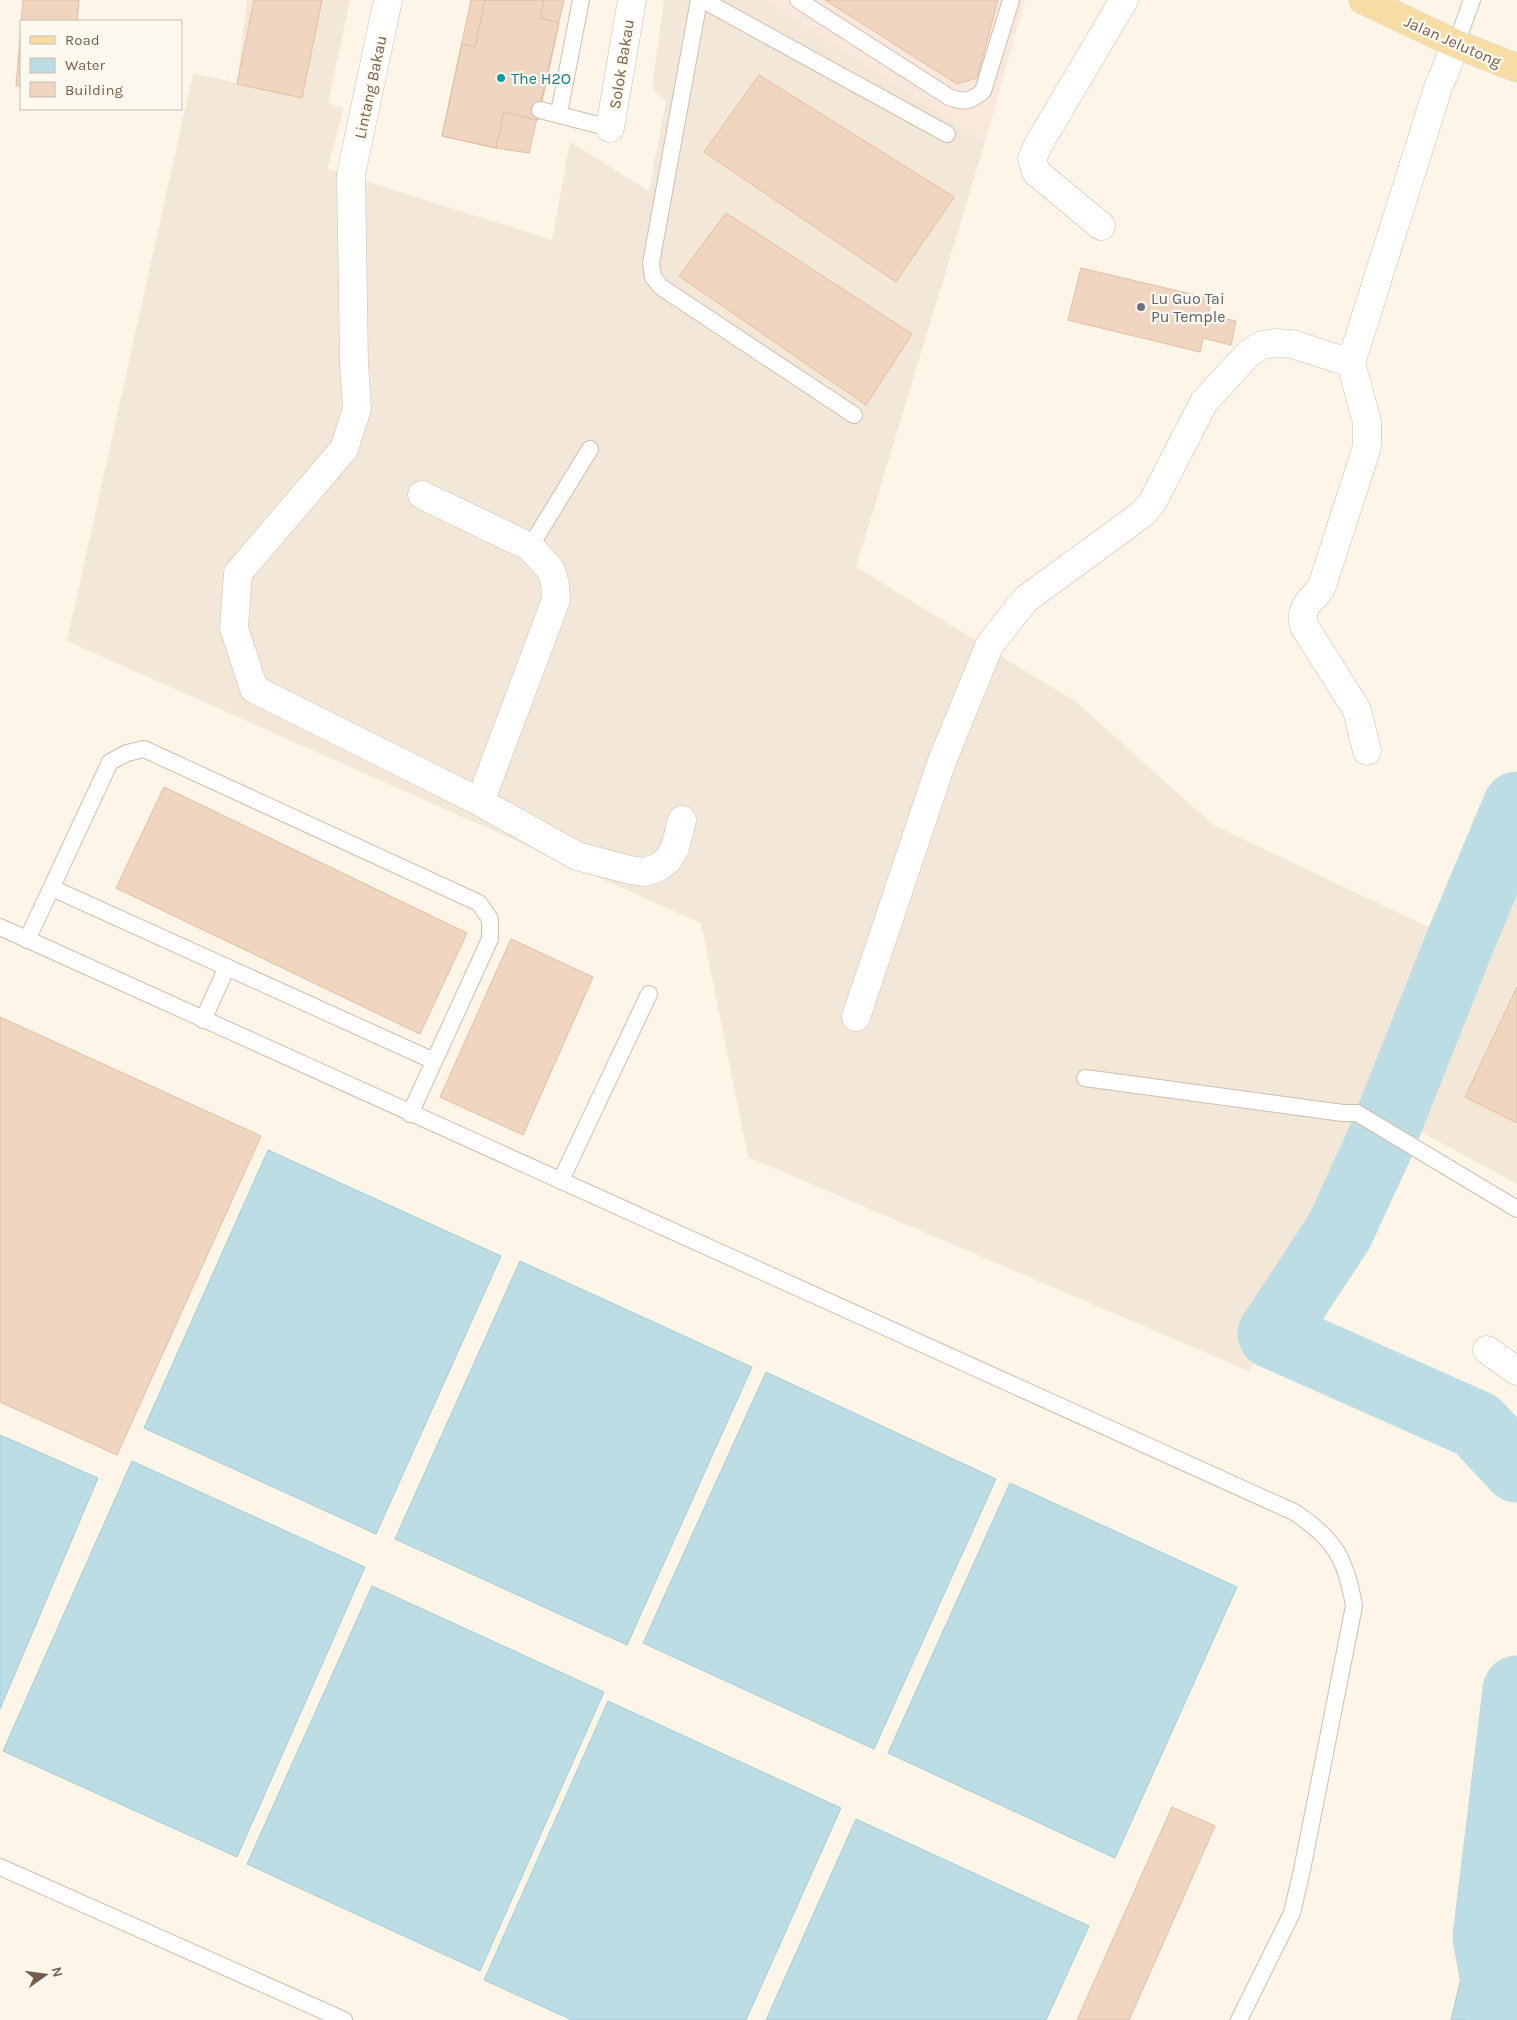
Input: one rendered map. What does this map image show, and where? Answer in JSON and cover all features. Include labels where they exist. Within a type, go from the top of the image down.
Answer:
[{"type":"main road","name":"Jalan Jelutong","points":[[1363,0],[1456,44],[1517,68]]},
{"type":"street","name":"Lintang Bakau","points":[[388,0],[351,174],[354,363],[358,410],[344,449],[238,573],[234,628],[254,689],[480,802],[577,856],[644,872],[657,868],[668,860],[675,848],[682,820]]},
{"type":"street","name":"Solok Bakau","points":[[610,128],[632,0]]},
{"type":"street","points":[[1101,226],[1036,172],[1032,159],[1038,145],[1124,0]]},
{"type":"street","points":[[1367,751],[1357,710],[1304,626],[1301,616],[1305,607],[1320,589],[1367,447],[1367,422],[1351,364],[1438,88],[1456,44]]},
{"type":"street","points":[[856,1016],[942,761],[990,644],[1026,599],[1141,515],[1152,503],[1204,402],[1249,353],[1262,345],[1276,343],[1292,344],[1351,364]]},
{"type":"street","points":[[422,495],[530,547],[551,570],[556,584],[556,600],[480,802]]},
{"type":"street","points":[[1487,1350],[1517,1370]]},
{"type":"lane","points":[[559,113],[581,0]]},
{"type":"lane","points":[[699,0],[651,263],[653,277],[660,287],[854,415]]},
{"type":"lane","points":[[703,0],[947,134]]},
{"type":"lane","points":[[798,0],[948,97],[961,102],[974,99],[983,91],[1012,0]]},
{"type":"lane","points":[[1456,44],[1472,0]]},
{"type":"lane","points":[[540,110],[559,113],[610,128]]},
{"type":"lane","points":[[530,547],[590,448]]},
{"type":"lane","points":[[27,940],[110,762],[127,752],[144,749],[479,903],[490,918],[490,939],[410,1114]]},
{"type":"lane","points":[[52,888],[434,1061]]},
{"type":"lane","points":[[0,927],[1294,1512],[1316,1526],[1336,1548],[1349,1578],[1354,1606],[1292,1912],[1239,2020]]},
{"type":"lane","points":[[203,1020],[227,967]]},
{"type":"lane","points":[[561,1180],[648,994]]},
{"type":"lane","points":[[1085,1078],[1343,1113],[1357,1113],[1367,1117],[1517,1209]]},
{"type":"lane","points":[[0,1867],[344,2020]]},
{"type":"shaded area","points":[[247,0],[350,0],[328,103],[344,108],[327,169],[552,240],[570,142],[649,191],[666,101],[652,88],[664,0],[767,0],[985,142],[856,567],[1076,702],[1213,825],[1460,942],[1380,1143],[1339,1232],[1249,1371],[748,1157],[701,923],[67,641],[193,73],[237,83]]},
{"type":"shaded area","points":[[767,0],[1025,0],[985,142]]},
{"type":"shaded area","points":[[1517,855],[1517,1184],[1421,1132],[1439,1069]]},
{"type":"water","points":[[268,1150],[501,1256],[376,1534],[144,1428]]},
{"type":"water","points":[[520,1261],[752,1367],[627,1645],[395,1539]]},
{"type":"water","points":[[766,1372],[996,1479],[874,1749],[643,1643]]},
{"type":"water","points":[[0,1435],[98,1478],[0,1709]]},
{"type":"water","points":[[132,1461],[365,1567],[237,1857],[3,1751]]},
{"type":"water","points":[[1010,1483],[1237,1587],[1115,1858],[888,1753]]},
{"type":"water","points":[[372,1586],[604,1692],[480,1971],[247,1864]]},
{"type":"water","points":[[608,1701],[841,1808],[746,2020],[572,2020],[484,1980]]},
{"type":"water","points":[[856,1819],[1089,1926],[1046,2020],[766,2020]]},
{"type":"water","points":[[1471,1937],[1487,1937],[1500,1948],[1517,1986],[1517,2020],[1451,2020]]},
{"type":"building","points":[[23,0],[79,0],[77,20],[21,20]]},
{"type":"building","points":[[254,0],[322,0],[302,98],[237,84]]},
{"type":"building","name":"The H2O","points":[[471,0],[564,0],[529,153],[442,136]]},
{"type":"building","name":"The H2O","points":[[485,0],[544,0],[540,18],[559,23],[538,120],[504,112],[496,148],[442,136],[462,44],[475,47]]},
{"type":"building","points":[[825,0],[998,0],[977,78],[957,84]]},
{"type":"building","points":[[20,37],[20,86],[16,86]]},
{"type":"building","points":[[759,75],[954,197],[896,282],[704,152]]},
{"type":"building","points":[[726,213],[912,334],[866,405],[679,276]]},
{"type":"building","name":"Lu Guo Tai Pu Temple","points":[[1081,268],[1212,299],[1208,315],[1236,321],[1231,345],[1203,338],[1200,352],[1068,320]]},
{"type":"building","points":[[164,787],[467,933],[420,1034],[116,888]]},
{"type":"building","points":[[511,939],[593,977],[523,1135],[440,1097]]},
{"type":"building","points":[[1517,987],[1517,1123],[1465,1097]]},
{"type":"building","points":[[0,1017],[261,1136],[117,1455],[0,1402]]},
{"type":"building","points":[[1172,1807],[1215,1826],[1129,2020],[1077,2020]]},
{"type":"waterway","points":[[1517,806],[1460,942],[1380,1143],[1339,1232],[1272,1334],[1477,1425],[1517,1468]]},
{"type":"waterway","points":[[1502,2020],[1487,1937],[1517,1690]]},
{"type":"place","name":"The H2O","points":[[501,78]]},
{"type":"place","name":"Lu Guo Tai Pu Temple","points":[[1141,307]]}]
